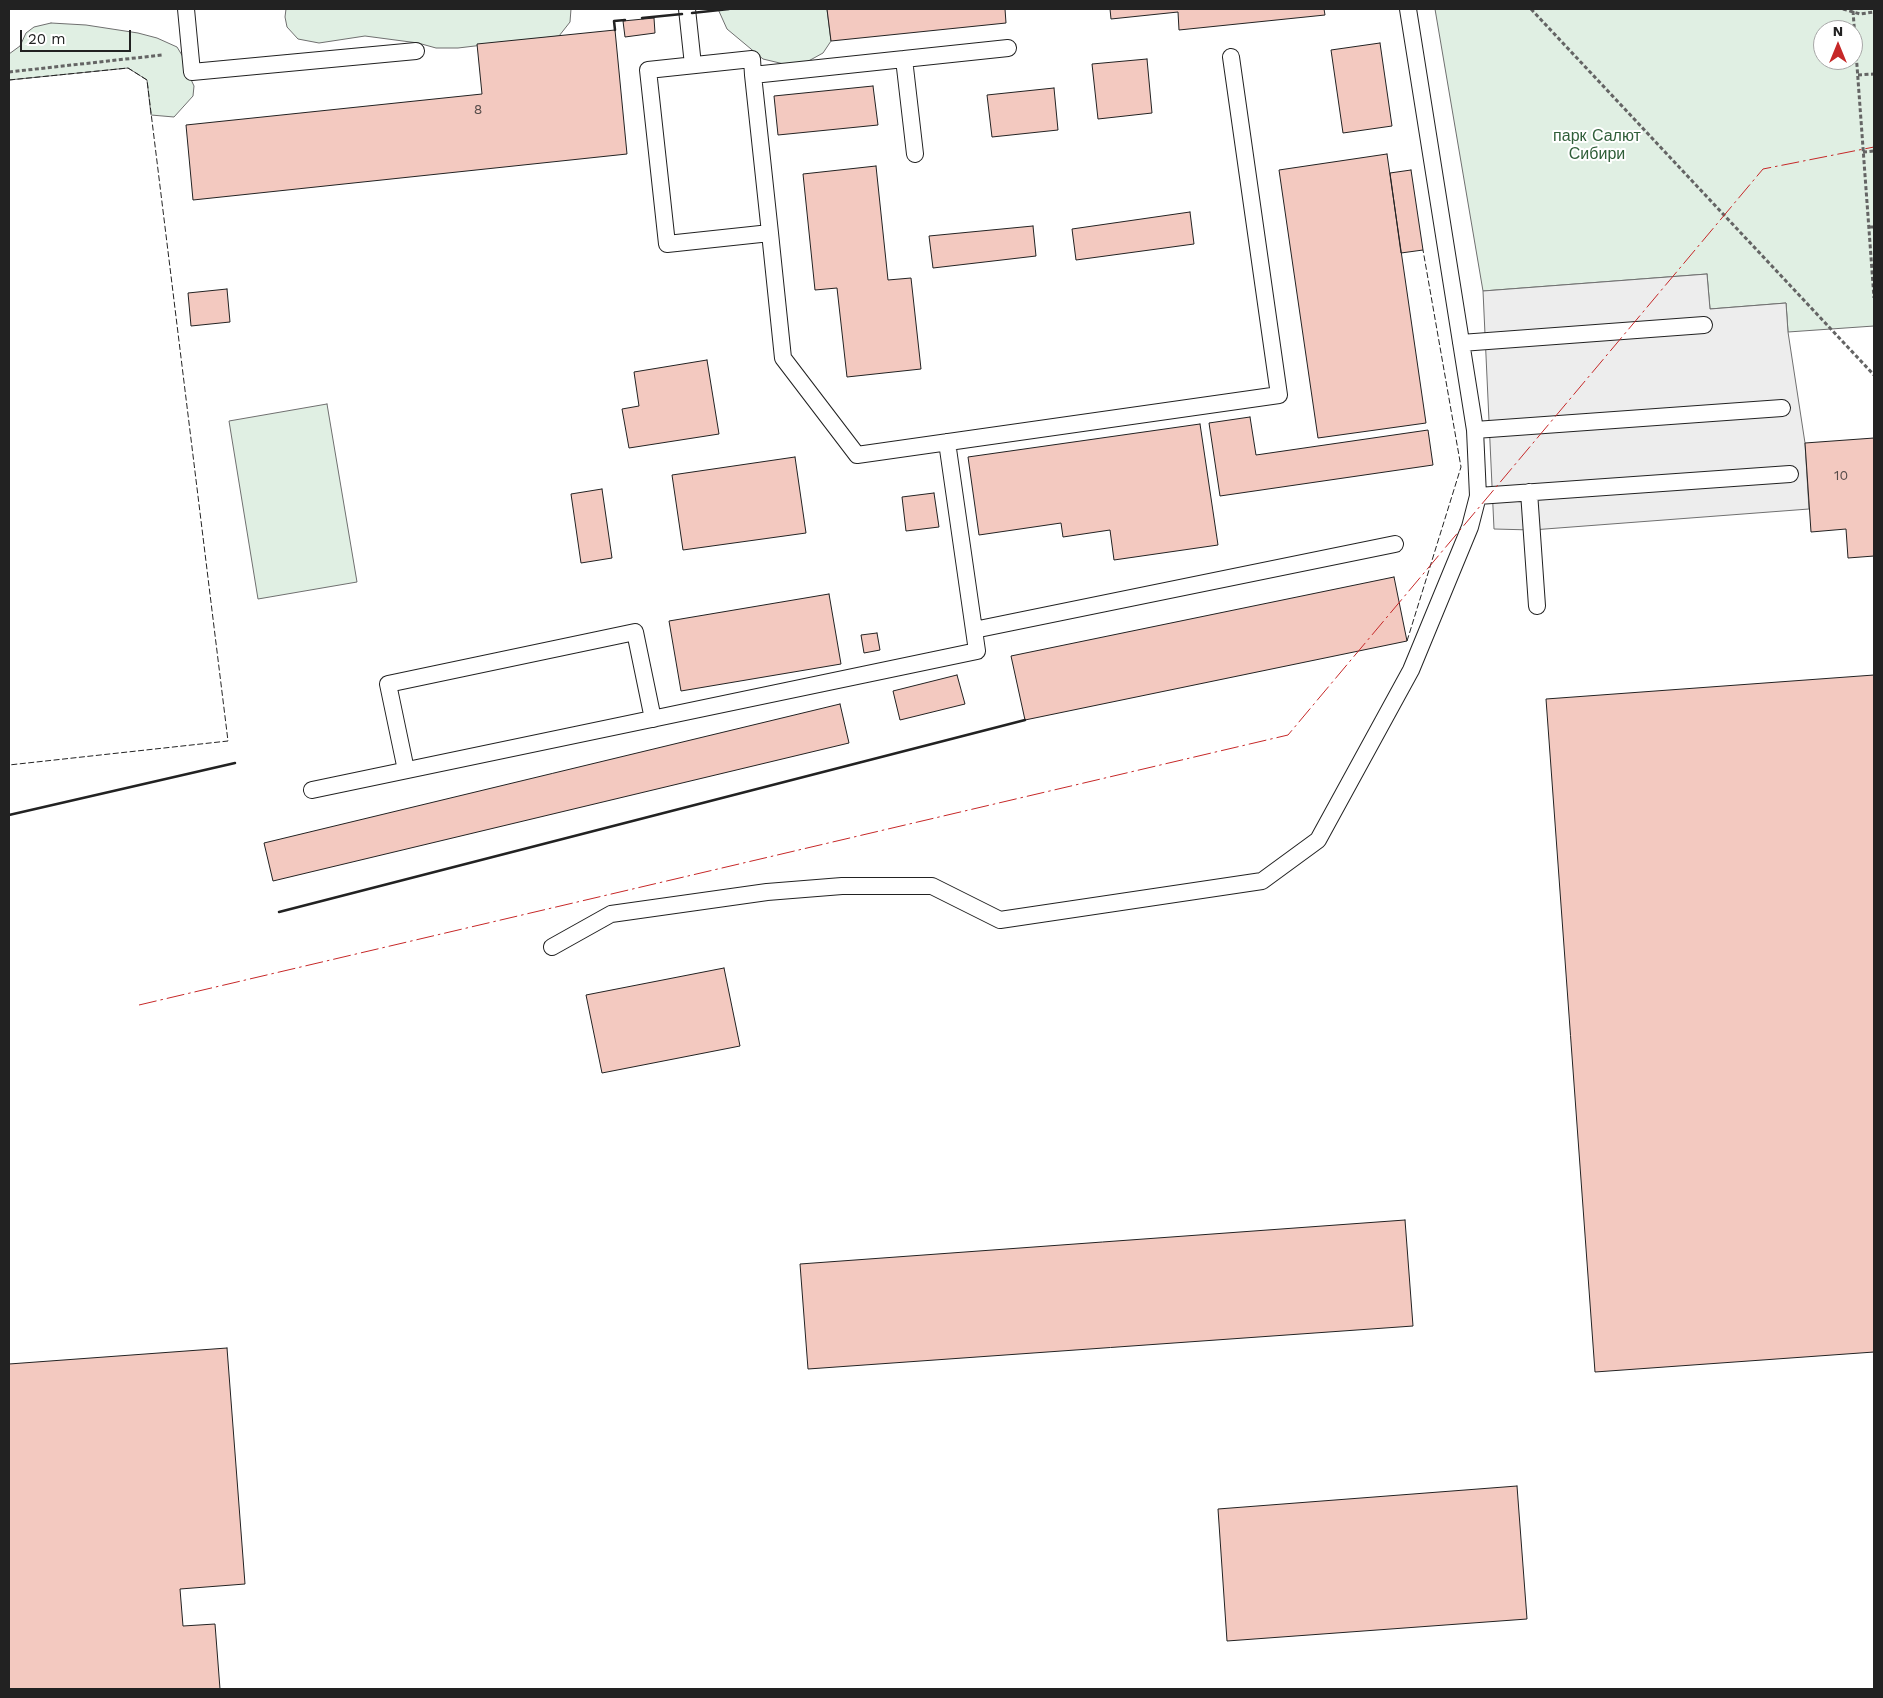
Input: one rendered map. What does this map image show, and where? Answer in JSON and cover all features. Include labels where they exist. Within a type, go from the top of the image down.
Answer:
[{"type":"lane","points":[[186,9],[192,72],[416,51]]},
{"type":"lane","points":[[686,9],[693,65]]},
{"type":"lane","points":[[552,947],[611,914],[767,892],[842,886],[932,886],[1000,920],[1262,881],[1318,840],[1411,670],[1470,527],[1478,496],[1475,430],[1408,9]]},
{"type":"lane","points":[[753,75],[1008,48]]},
{"type":"lane","points":[[770,233],[667,244],[648,70],[752,59],[783,358],[857,455],[1279,394],[1230,57]]},
{"type":"lane","points":[[904,59],[915,154]]},
{"type":"lane","points":[[1461,343],[1704,326]]},
{"type":"lane","points":[[1475,430],[1782,408]]},
{"type":"lane","points":[[312,790],[977,651],[947,442]]},
{"type":"lane","points":[[1478,496],[1790,474]]},
{"type":"lane","points":[[1529,492],[1537,606]]},
{"type":"lane","points":[[974,630],[1395,544]]},
{"type":"lane","points":[[406,770],[388,684],[634,632],[653,719]]},
{"type":"path","points":[[1531,9],[1874,375]]},
{"type":"path","points":[[1843,9],[1860,14],[1874,12]]},
{"type":"path","points":[[1853,11],[1874,298]]},
{"type":"path","points":[[9,72],[190,52]]},
{"type":"path","points":[[1858,75],[1874,74]]},
{"type":"path","points":[[1863,152],[1874,151]]},
{"type":"path","points":[[1869,228],[1874,227]]},
{"type":"green space","points":[[286,9],[571,9],[570,22],[559,36],[458,48],[436,48],[418,43],[365,36],[319,43],[298,39],[287,27]]},
{"type":"green space","points":[[718,9],[827,9],[831,41],[823,53],[803,64],[788,65],[763,59],[727,29]]},
{"type":"green space","name":"парк Салют Сибири","points":[[1435,9],[1874,9],[1874,326],[1788,332],[1786,303],[1710,309],[1707,274],[1483,291]]},
{"type":"green space","points":[[51,23],[86,25],[138,33],[157,38],[177,47],[185,60],[194,86],[193,96],[174,117],[151,115],[147,80],[128,68],[9,80],[9,54],[20,46],[26,33],[34,27]]},
{"type":"green space","points":[[327,404],[357,582],[258,599],[229,421]]},
{"type":"shaded area","points":[[1707,274],[1710,309],[1786,303],[1788,332],[1805,443],[1809,509],[1532,530],[1494,529],[1483,291]]},
{"type":"building","points":[[827,9],[1005,9],[1006,23],[831,41]]},
{"type":"building","points":[[1110,9],[1324,9],[1325,15],[1179,30],[1178,12],[1111,19]]},
{"type":"building","points":[[654,18],[655,33],[625,37],[623,21]]},
{"type":"building","points":[[615,30],[627,154],[193,200],[186,125],[482,94],[477,44]]},
{"type":"building","points":[[1380,43],[1392,126],[1343,133],[1331,50]]},
{"type":"building","points":[[1147,59],[1152,113],[1098,119],[1092,64]]},
{"type":"building","points":[[873,86],[878,125],[778,135],[774,96]]},
{"type":"building","points":[[1054,88],[1058,130],[992,137],[987,95]]},
{"type":"building","points":[[1387,154],[1426,423],[1318,438],[1279,170]]},
{"type":"building","points":[[876,166],[888,280],[911,278],[921,369],[847,377],[837,288],[815,290],[803,174]]},
{"type":"building","points":[[1411,170],[1423,250],[1401,253],[1390,173]]},
{"type":"building","points":[[1190,212],[1194,244],[1076,260],[1072,229]]},
{"type":"building","points":[[1033,226],[1036,256],[933,268],[929,236]]},
{"type":"building","points":[[227,289],[230,322],[191,326],[188,293]]},
{"type":"building","points":[[707,360],[719,434],[629,448],[622,409],[639,406],[634,372]]},
{"type":"building","points":[[1250,417],[1256,455],[1428,430],[1433,465],[1220,496],[1209,423]]},
{"type":"building","points":[[1200,424],[1218,545],[1114,560],[1110,530],[1063,537],[1061,523],[979,535],[968,457]]},
{"type":"building","points":[[1874,438],[1874,556],[1848,558],[1846,529],[1811,532],[1805,443]]},
{"type":"building","points":[[795,457],[806,533],[683,550],[672,475]]},
{"type":"building","points":[[602,489],[612,558],[581,563],[571,494]]},
{"type":"building","points":[[934,493],[939,527],[906,531],[902,497]]},
{"type":"building","points":[[1394,577],[1407,641],[1025,720],[1011,656]]},
{"type":"building","points":[[829,594],[841,664],[681,691],[669,621]]},
{"type":"building","points":[[877,633],[880,650],[864,653],[861,635]]},
{"type":"building","points":[[957,675],[965,704],[900,720],[893,691]]},
{"type":"building","points":[[1874,675],[1874,1352],[1595,1372],[1546,699]]},
{"type":"building","points":[[840,704],[849,743],[273,881],[264,843]]},
{"type":"building","points":[[724,968],[740,1046],[602,1073],[586,995]]},
{"type":"building","points":[[1405,1220],[1413,1326],[808,1369],[800,1264]]},
{"type":"building","points":[[227,1348],[245,1584],[180,1589],[183,1626],[215,1624],[220,1689],[9,1689],[9,1364]]},
{"type":"building","points":[[1517,1486],[1527,1619],[1227,1641],[1218,1509]]},
{"type":"fence","points":[[9,80],[128,68],[147,80],[228,741],[9,765]]},
{"type":"fence","points":[[1407,641],[1461,467],[1423,250]]},
{"type":"wall","points":[[692,13],[729,9]]},
{"type":"wall","points":[[642,18],[682,14]]},
{"type":"wall","points":[[615,30],[614,21],[625,20]]},
{"type":"wall","points":[[279,912],[1025,720]]},
{"type":"wall","points":[[9,815],[235,763]]},
{"type":"power","points":[[139,1005],[1288,735],[1763,169],[1874,147]]}]
